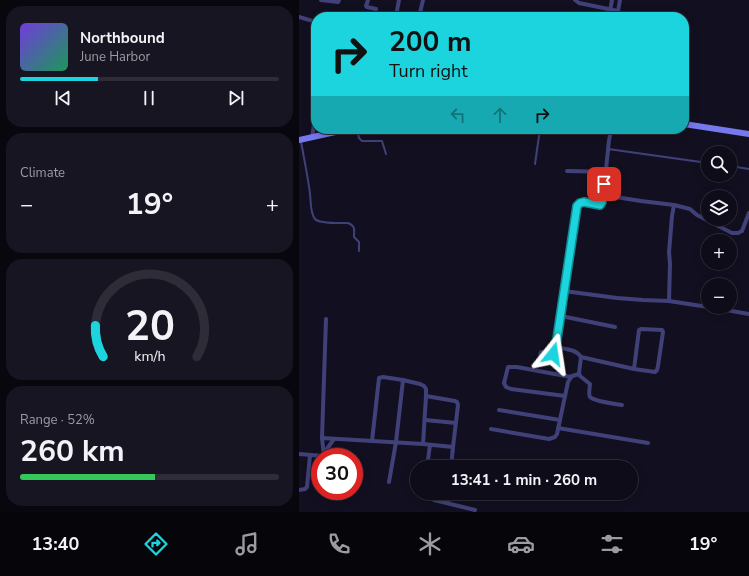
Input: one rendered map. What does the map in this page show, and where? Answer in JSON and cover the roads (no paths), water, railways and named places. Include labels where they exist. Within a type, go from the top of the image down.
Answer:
[{"type":"main road","points":[[689,125],[749,134]]},
{"type":"main road","points":[[300,140],[328,134]]},
{"type":"street","points":[[321,0],[338,2],[339,0]]},
{"type":"street","points":[[368,0],[366,6],[376,9]]},
{"type":"street","points":[[397,12],[399,0]]},
{"type":"street","points":[[420,12],[423,0]]},
{"type":"street","points":[[575,0],[579,3],[618,11],[620,0]]},
{"type":"street","points":[[610,12],[612,0]]},
{"type":"street","points":[[299,17],[311,21]]},
{"type":"street","points":[[312,138],[313,134]]},
{"type":"street","points":[[539,360],[541,352],[555,353],[577,206],[584,202],[598,205],[601,203],[610,134]]},
{"type":"street","points":[[567,171],[595,171],[605,173]]},
{"type":"street","points":[[603,194],[674,205],[690,209],[697,215],[732,233],[738,234],[742,231],[749,213]]},
{"type":"street","points":[[669,302],[669,252],[674,205]]},
{"type":"street","points":[[564,291],[701,306]]},
{"type":"street","points":[[737,312],[749,314]]},
{"type":"street","points":[[561,316],[615,327]]},
{"type":"street","points":[[323,448],[322,438],[326,319]]},
{"type":"street","points":[[555,347],[573,350],[579,353],[581,357],[634,369],[652,372],[656,371],[658,366],[663,332],[662,330],[639,330],[634,369]]},
{"type":"street","points":[[581,357],[579,374],[590,384],[591,398],[621,405]]},
{"type":"street","points":[[565,396],[505,387],[504,383],[508,367],[517,367],[571,377],[579,374]]},
{"type":"street","points":[[372,441],[379,378],[382,377],[420,384],[426,389],[423,444]]},
{"type":"street","points":[[491,429],[549,439],[555,437],[557,434],[568,382],[571,377]]},
{"type":"street","points":[[389,482],[396,442],[403,380]]},
{"type":"street","points":[[426,396],[456,402],[458,405],[452,460]]},
{"type":"street","points":[[499,410],[560,420]]},
{"type":"street","points":[[425,420],[456,423]]},
{"type":"street","points":[[558,428],[648,443]]},
{"type":"street","points":[[322,438],[453,447]]},
{"type":"street","points":[[329,448],[335,439]]},
{"type":"street","points":[[428,460],[430,445]]},
{"type":"street","points":[[299,454],[311,455],[307,487],[299,490]]},
{"type":"street","points":[[437,500],[475,510]]},
{"type":"lane","points":[[358,134],[362,141],[382,141],[386,154]]},
{"type":"lane","points":[[535,164],[540,134]]},
{"type":"lane","points":[[300,140],[314,218],[317,221],[322,222],[348,223],[352,225],[355,231],[354,237],[359,242],[359,251]]},
{"type":"lane","points":[[608,149],[701,162]]},
{"type":"lane","points":[[737,167],[749,169]]}]
